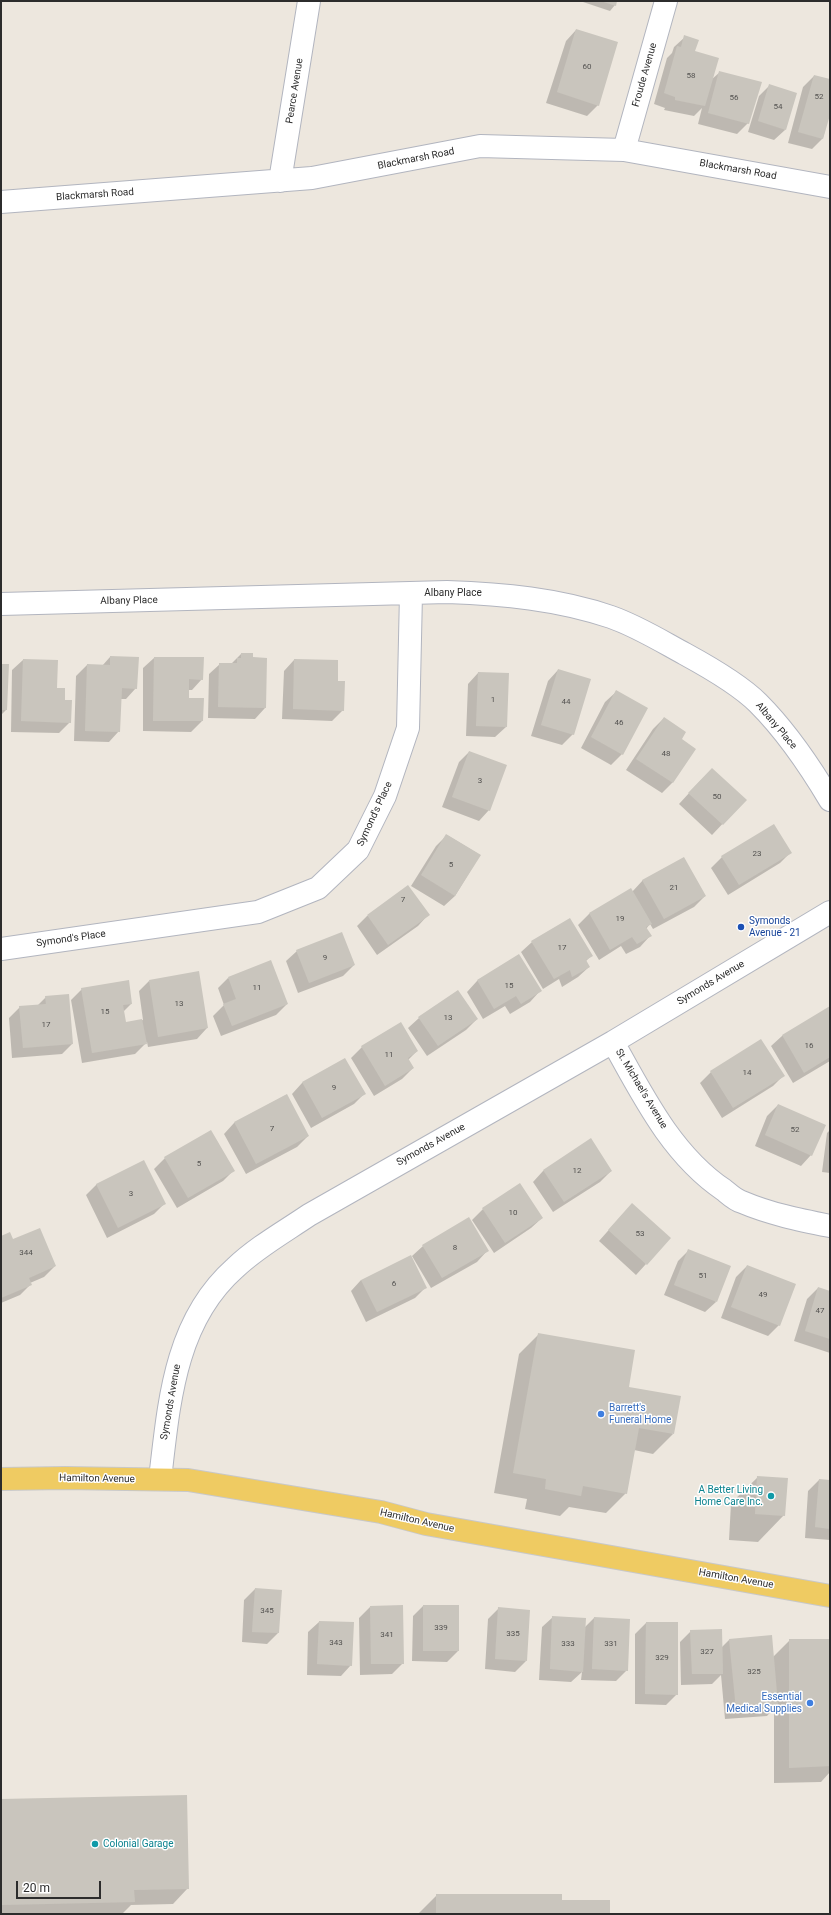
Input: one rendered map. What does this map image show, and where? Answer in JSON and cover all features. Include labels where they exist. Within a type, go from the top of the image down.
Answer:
[{"type":"main road","name":"Hamilton Avenue","points":[[1,1479],[188,1480],[381,1512],[426,1524],[830,1596]]},
{"type":"street","name":"Pearce Avenue","points":[[280,181],[309,1]]},
{"type":"street","name":"Froude Avenue","points":[[624,150],[666,1]]},
{"type":"street","name":"Blackmarsh Road","points":[[1,202],[312,178],[480,146],[624,150],[830,187]]},
{"type":"street","name":"Albany Place","points":[[1,604],[447,592],[499,594],[562,603],[612,618],[663,642],[710,667],[757,702],[793,746],[830,800]]},
{"type":"street","name":"Symond's Place","points":[[1,949],[258,912],[318,888],[358,850],[385,796],[408,728],[411,594]]},
{"type":"street","name":"Symonds Avenue","points":[[160,1479],[175,1373],[186,1338],[202,1306],[215,1288],[235,1268],[262,1246],[309,1215],[613,1042],[830,912]]},
{"type":"street","name":"St. Michael's Avenue","points":[[613,1042],[648,1104],[675,1144],[706,1178],[741,1202],[791,1218],[830,1226]]},
{"type":"building","points":[[601,1],[617,1],[616,6]]},
{"type":"building","points":[[576,29],[618,42],[599,106],[557,92]]},
{"type":"building","points":[[684,35],[699,40],[695,51],[719,58],[705,106],[675,100],[675,97],[664,93],[677,46],[681,47]]},
{"type":"building","points":[[719,71],[762,82],[749,124],[708,113]]},
{"type":"building","points":[[814,75],[830,79],[830,115],[823,139],[798,132]]},
{"type":"building","points":[[769,84],[797,93],[786,130],[758,121]]},
{"type":"building","points":[[241,653],[253,653],[253,657],[267,658],[266,708],[218,707],[219,663],[237,663],[237,658],[241,658]]},
{"type":"building","points":[[110,656],[139,657],[137,689],[122,688],[120,732],[85,731],[87,664],[110,665]]},
{"type":"building","points":[[154,657],[204,657],[203,680],[189,679],[189,698],[204,698],[203,721],[153,721]]},
{"type":"building","points":[[23,659],[58,660],[57,688],[65,688],[65,700],[72,700],[71,723],[21,721]]},
{"type":"building","points":[[294,659],[338,660],[338,681],[345,681],[344,711],[293,709]]},
{"type":"building","points":[[1,664],[9,664],[7,710],[1,710]]},
{"type":"building","points":[[558,669],[591,679],[574,735],[541,725]]},
{"type":"building","points":[[478,672],[509,673],[507,727],[476,726]]},
{"type":"building","points":[[616,690],[648,708],[623,755],[591,737]]},
{"type":"building","points":[[664,717],[686,732],[682,739],[696,749],[673,783],[636,759]]},
{"type":"building","points":[[469,751],[507,765],[490,811],[452,797]]},
{"type":"building","points":[[712,768],[747,800],[723,825],[688,793]]},
{"type":"building","points":[[774,824],[792,853],[739,885],[721,856]]},
{"type":"building","points":[[446,834],[481,855],[455,896],[421,875]]},
{"type":"building","points":[[684,857],[706,896],[664,919],[642,880]]},
{"type":"building","points":[[408,885],[430,915],[388,945],[367,915]]},
{"type":"building","points":[[631,888],[652,924],[646,927],[652,936],[637,944],[632,937],[610,950],[589,913]]},
{"type":"building","points":[[570,918],[593,956],[586,960],[590,967],[572,977],[570,970],[554,979],[531,941]]},
{"type":"building","points":[[342,932],[355,965],[309,983],[296,950]]},
{"type":"building","points":[[519,954],[542,991],[521,1004],[516,996],[494,1009],[477,980]]},
{"type":"building","points":[[271,960],[288,1004],[232,1026],[223,1004],[236,999],[228,977]]},
{"type":"building","points":[[199,971],[208,1028],[158,1037],[149,980]]},
{"type":"building","points":[[129,980],[132,1004],[123,1005],[126,1022],[142,1019],[147,1044],[92,1053],[81,988]]},
{"type":"building","points":[[458,990],[478,1019],[438,1046],[418,1017]]},
{"type":"building","points":[[69,994],[73,1044],[23,1048],[19,1006],[46,1004],[45,996]]},
{"type":"building","points":[[830,1006],[830,1057],[804,1073],[782,1035]]},
{"type":"building","points":[[401,1022],[418,1051],[408,1058],[414,1068],[385,1086],[361,1046]]},
{"type":"building","points":[[761,1039],[785,1076],[733,1108],[710,1071]]},
{"type":"building","points":[[345,1058],[366,1094],[322,1118],[302,1082]]},
{"type":"building","points":[[287,1094],[309,1136],[256,1164],[234,1122]]},
{"type":"building","points":[[778,1104],[826,1125],[812,1156],[765,1135]]},
{"type":"building","points":[[211,1130],[235,1171],[188,1198],[164,1157]]},
{"type":"building","points":[[591,1138],[612,1171],[564,1202],[543,1170]]},
{"type":"building","points":[[144,1160],[166,1204],[118,1228],[96,1184]]},
{"type":"building","points":[[520,1183],[543,1218],[505,1243],[482,1208]]},
{"type":"building","points":[[632,1203],[671,1238],[647,1265],[608,1230]]},
{"type":"building","points":[[469,1217],[489,1251],[442,1278],[422,1245]]},
{"type":"building","points":[[40,1228],[56,1266],[29,1278],[32,1285],[1,1298],[1,1236],[10,1232],[13,1239]]},
{"type":"building","points":[[688,1249],[731,1266],[717,1302],[674,1285]]},
{"type":"building","points":[[411,1255],[427,1288],[377,1312],[361,1280]]},
{"type":"building","points":[[747,1265],[796,1284],[780,1326],[731,1307]]},
{"type":"building","points":[[818,1287],[830,1291],[830,1339],[805,1331]]},
{"type":"building","name":"Barrett's Funeral Home","points":[[538,1333],[635,1350],[629,1387],[681,1396],[674,1434],[639,1428],[627,1494],[583,1486],[581,1496],[545,1489],[546,1479],[513,1473]]},
{"type":"building","name":"A Better Living Home Care Inc.","points":[[757,1476],[788,1478],[785,1516],[755,1514]]},
{"type":"building","points":[[819,1479],[830,1480],[830,1529],[815,1527]]},
{"type":"building","points":[[255,1588],[282,1590],[279,1633],[252,1632]]},
{"type":"building","points":[[403,1605],[404,1664],[371,1664],[370,1606]]},
{"type":"building","points":[[423,1605],[459,1605],[459,1651],[423,1651]]},
{"type":"building","points":[[498,1607],[530,1610],[527,1661],[495,1659]]},
{"type":"building","points":[[552,1616],[586,1618],[583,1672],[550,1669]]},
{"type":"building","points":[[594,1617],[630,1619],[628,1671],[592,1669]]},
{"type":"building","points":[[319,1621],[354,1622],[352,1666],[317,1664]]},
{"type":"building","points":[[646,1622],[678,1622],[678,1695],[645,1694]]},
{"type":"building","points":[[722,1629],[723,1674],[692,1674],[690,1630]]},
{"type":"building","points":[[772,1635],[778,1705],[736,1709],[729,1639]]},
{"type":"building","name":"Essential Medical Supplies","points":[[789,1639],[830,1639],[830,1766],[789,1768]]},
{"type":"building","name":"Colonial Garage","points":[[187,1795],[189,1889],[134,1890],[135,1902],[1,1905],[1,1799]]},
{"type":"building","points":[[436,1894],[562,1894],[562,1900],[610,1900],[610,1914],[436,1914]]},
{"type":"place","name":"Symonds Avenue - 21","points":[[741,927]]},
{"type":"place","name":"Barrett's Funeral Home","points":[[601,1414]]},
{"type":"place","name":"A Better Living Home Care Inc.","points":[[771,1496]]},
{"type":"place","name":"Essential Medical Supplies","points":[[810,1703]]},
{"type":"place","name":"Colonial Garage","points":[[95,1844]]}]
